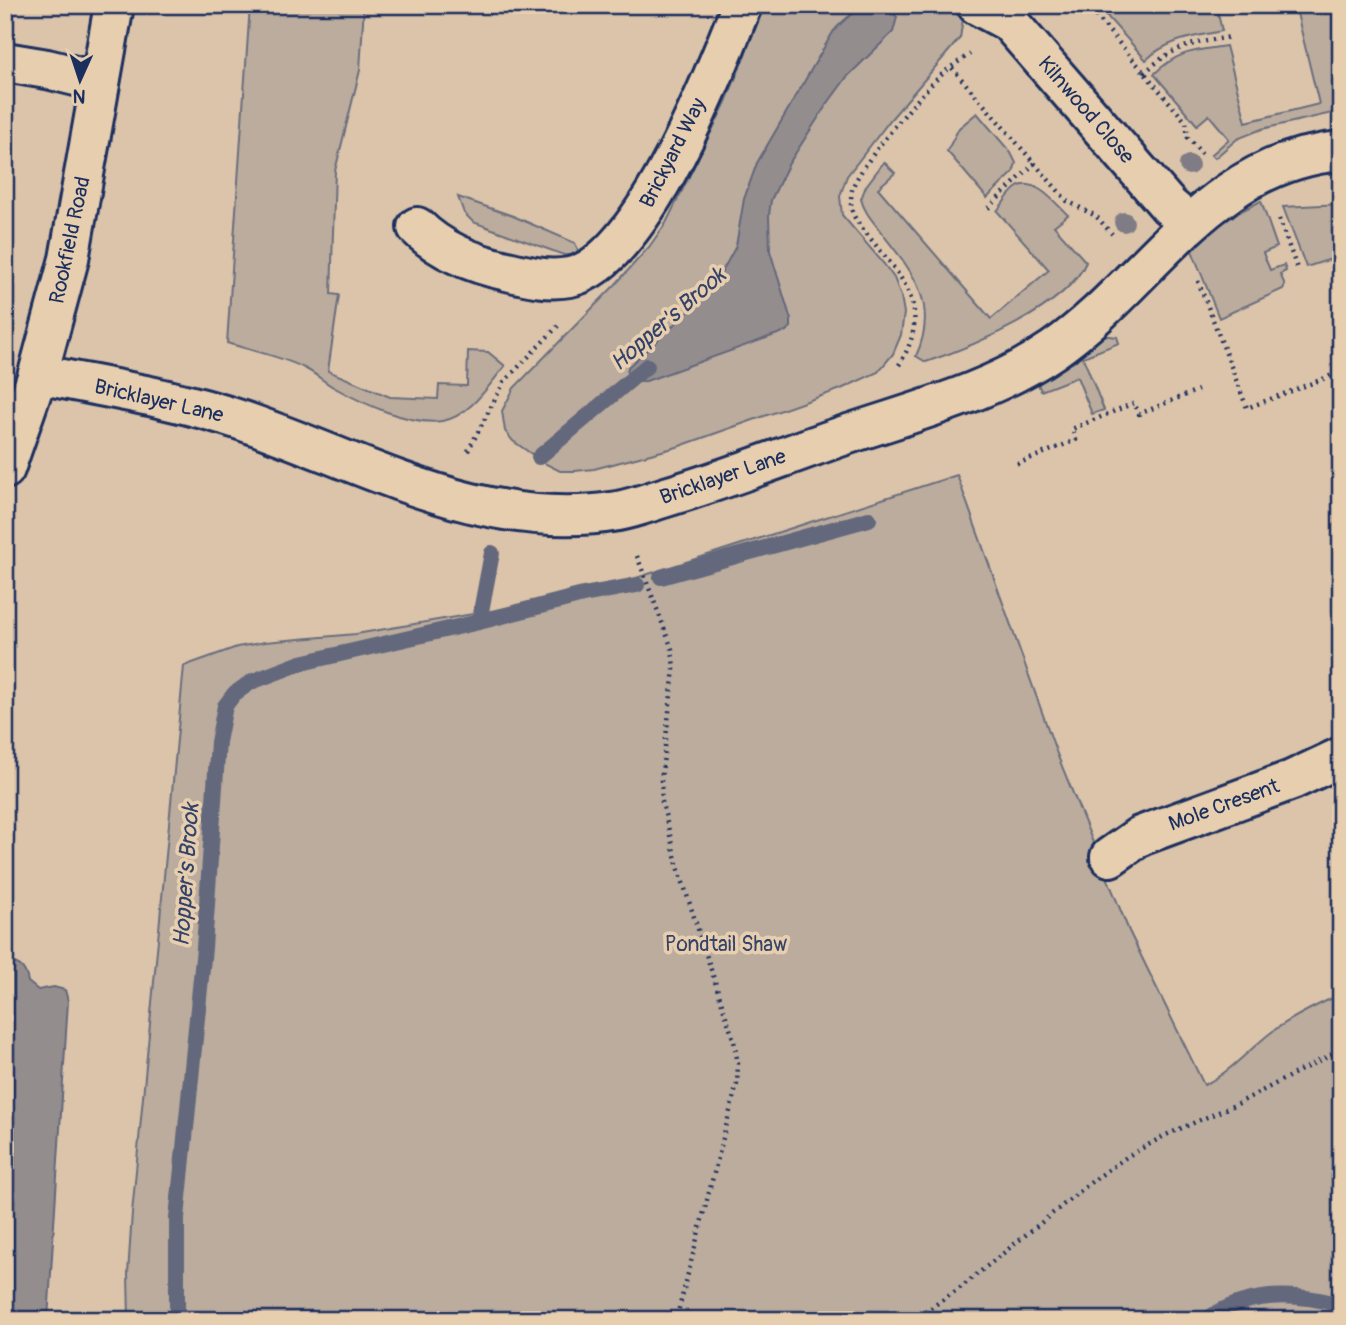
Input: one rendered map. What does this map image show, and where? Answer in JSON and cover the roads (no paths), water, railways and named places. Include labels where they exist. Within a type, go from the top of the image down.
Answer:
[{"type":"street","name":"Rookfield Road","points":[[5,469],[38,374],[69,259],[114,5]]},
{"type":"street","name":"Brickyard Way","points":[[418,227],[432,242],[493,268],[526,276],[571,277],[592,267],[612,251],[635,225],[656,194],[742,5]]},
{"type":"street","name":"Kilnwood Close","points":[[993,14],[1169,206],[1182,229]]},
{"type":"street","points":[[5,62],[100,82]]},
{"type":"street","name":"Bricklayer Lane","points":[[38,374],[206,410],[271,431],[415,487],[448,497],[554,515],[619,511],[701,487],[951,400],[1006,378],[1058,347],[1142,270],[1182,229],[1234,188],[1290,161],[1316,153],[1341,151]]},
{"type":"street","name":"Mole Cresent","points":[[1110,857],[1140,836],[1292,780],[1341,757]]},
{"type":"waterway","name":"Hopper's Brook","points":[[539,457],[647,366]]},
{"type":"waterway","name":"Hopper's Brook","points":[[661,577],[869,519]]},
{"type":"waterway","name":"Hopper's Brook","points":[[479,622],[492,553]]},
{"type":"waterway","name":"Hopper's Brook","points":[[177,1320],[177,1218],[204,948],[218,742],[225,706],[234,694],[251,682],[301,663],[583,595],[637,585]]},
{"type":"waterway","points":[[1206,1320],[1238,1304],[1271,1297],[1306,1298],[1341,1305]]},
{"type":"park label","name":"Pondtail Shaw","points":[[726,944]]}]
